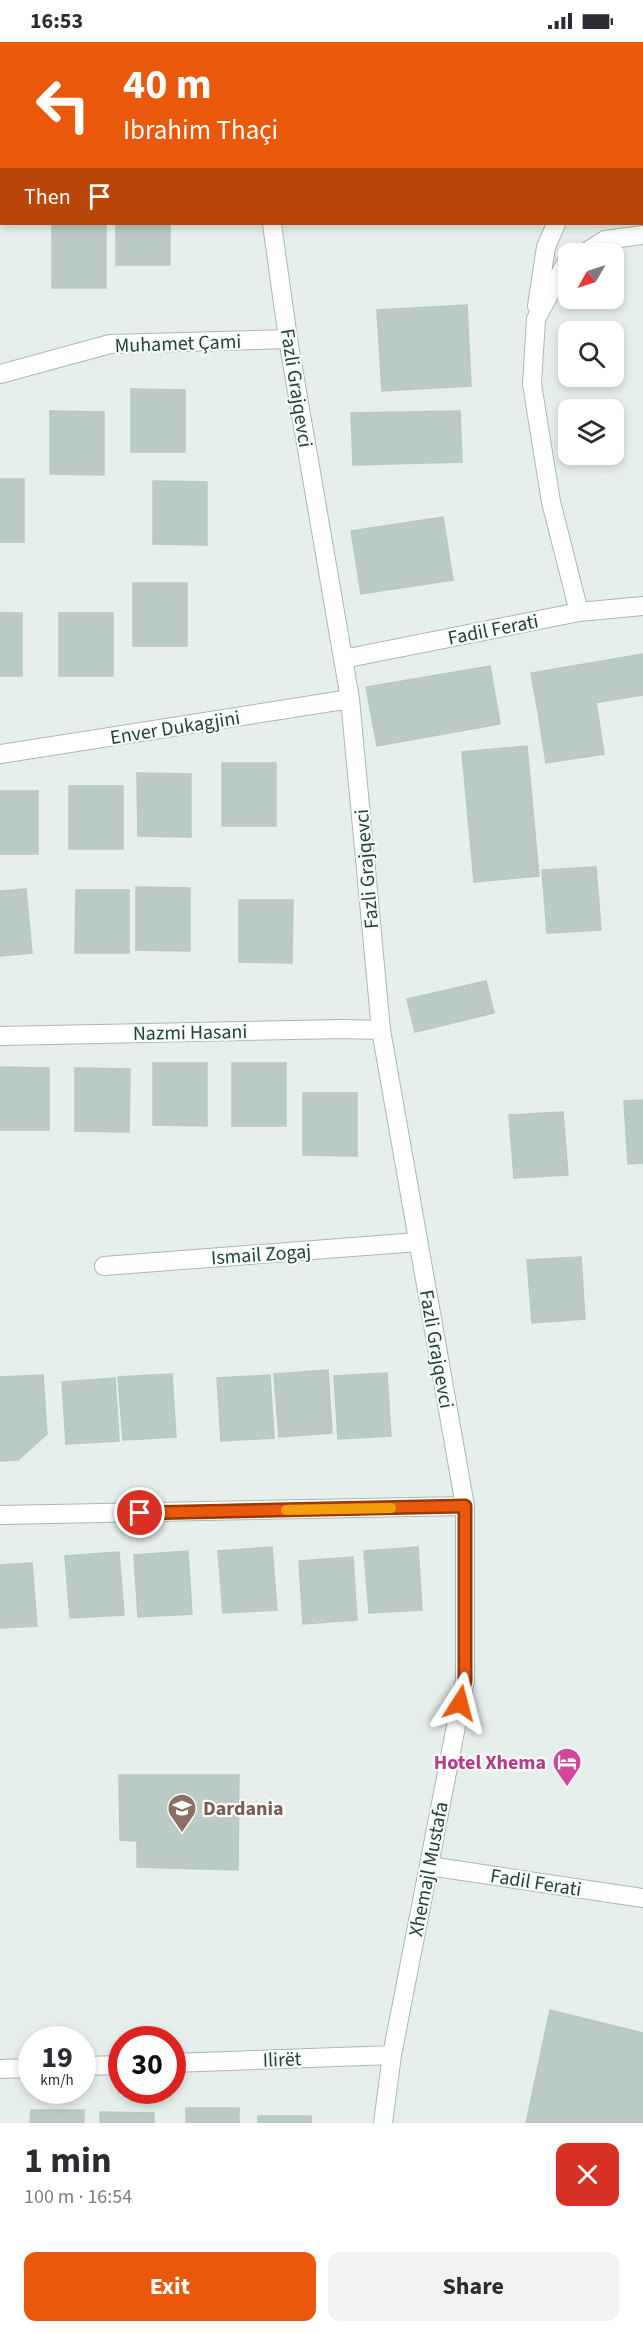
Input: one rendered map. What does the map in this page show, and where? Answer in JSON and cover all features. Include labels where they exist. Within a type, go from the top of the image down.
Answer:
[{"type":"street","points":[[556,225],[546,247],[536,319],[532,384],[551,502],[579,612]]},
{"type":"street","name":"Fazli Grajqevci","points":[[273,227],[288,339],[350,699],[381,1030],[465,1506]]},
{"type":"street","points":[[600,243],[605,240],[643,235]]},
{"type":"street","points":[[536,319],[558,278]]},
{"type":"street","name":"Muhamet Çami","points":[[0,375],[110,344],[288,339]]},
{"type":"street","name":"Fadil Ferati","points":[[343,659],[579,612],[643,606]]},
{"type":"street","name":"Enver Dukagjini","points":[[0,754],[350,699]]},
{"type":"street","name":"Nazmi Hasani","points":[[0,1036],[381,1030]]},
{"type":"street","name":"Ismail Zogaj","points":[[104,1266],[418,1242]]},
{"type":"street","points":[[0,1515],[465,1506]]},
{"type":"street","name":"Xhemajl Mustafa","points":[[383,2123],[392,2055],[465,1680],[465,1506]]},
{"type":"street","name":"Fadil Ferati","points":[[429,1866],[643,1898]]},
{"type":"street","name":"Ilirët","points":[[186,2062],[392,2055]]},
{"type":"street","points":[[0,2069],[18,2068]]},
{"type":"building","points":[[52,225],[106,225],[106,288],[52,288]]},
{"type":"building","points":[[116,225],[170,225],[170,265],[116,265]]},
{"type":"building","points":[[467,305],[471,386],[382,391],[377,310]]},
{"type":"building","points":[[131,389],[185,390],[185,452],[131,452]]},
{"type":"building","points":[[50,411],[104,412],[104,475],[50,474]]},
{"type":"building","points":[[460,411],[462,462],[353,465],[351,413]]},
{"type":"building","points":[[0,479],[24,479],[24,542],[0,542]]},
{"type":"building","points":[[153,481],[207,482],[207,545],[153,544]]},
{"type":"building","points":[[443,517],[453,580],[361,594],[351,531]]},
{"type":"building","points":[[133,583],[187,583],[187,646],[133,646]]},
{"type":"building","points":[[0,613],[22,613],[22,676],[0,676]]},
{"type":"building","points":[[59,613],[113,613],[113,676],[59,676]]},
{"type":"building","points":[[643,654],[643,695],[538,712],[531,673]]},
{"type":"building","points":[[490,666],[500,724],[377,746],[366,687]]},
{"type":"building","points":[[596,702],[604,754],[546,763],[538,712]]},
{"type":"building","points":[[527,746],[539,876],[474,882],[462,752]]},
{"type":"building","points":[[222,763],[276,763],[276,826],[222,826]]},
{"type":"building","points":[[137,773],[191,774],[191,837],[138,836]]},
{"type":"building","points":[[69,786],[123,786],[123,849],[69,849]]},
{"type":"building","points":[[0,791],[38,791],[38,854],[0,854]]},
{"type":"building","points":[[596,867],[601,930],[547,933],[542,870]]},
{"type":"building","points":[[136,887],[190,888],[190,951],[136,950]]},
{"type":"building","points":[[26,889],[32,953],[0,956],[0,891]]},
{"type":"building","points":[[76,890],[129,890],[129,953],[75,953]]},
{"type":"building","points":[[239,900],[293,900],[292,963],[239,962]]},
{"type":"building","points":[[486,981],[494,1013],[415,1032],[407,999]]},
{"type":"building","points":[[153,1063],[207,1063],[207,1126],[153,1125]]},
{"type":"building","points":[[232,1063],[286,1063],[286,1126],[232,1126]]},
{"type":"building","points":[[0,1067],[49,1068],[49,1130],[0,1130]]},
{"type":"building","points":[[75,1068],[130,1069],[129,1132],[75,1131]]},
{"type":"building","points":[[303,1093],[357,1093],[357,1156],[303,1155]]},
{"type":"building","points":[[643,1100],[643,1163],[628,1164],[624,1101]]},
{"type":"building","points":[[563,1112],[568,1175],[514,1178],[509,1115]]},
{"type":"building","points":[[581,1257],[585,1319],[532,1323],[527,1260]]},
{"type":"building","points":[[328,1370],[332,1433],[279,1437],[274,1374]]},
{"type":"building","points":[[387,1373],[391,1436],[338,1439],[334,1376]]},
{"type":"building","points":[[172,1374],[176,1437],[123,1440],[118,1377]]},
{"type":"building","points":[[43,1375],[47,1434],[18,1460],[0,1461],[0,1377]]},
{"type":"building","points":[[270,1375],[274,1438],[221,1441],[217,1378]]},
{"type":"building","points":[[115,1378],[119,1441],[66,1444],[62,1382]]},
{"type":"building","points":[[272,1547],[277,1610],[223,1613],[218,1551]]},
{"type":"building","points":[[418,1547],[422,1610],[369,1613],[364,1551]]},
{"type":"building","points":[[188,1551],[192,1614],[138,1617],[134,1555]]},
{"type":"building","points":[[119,1552],[124,1615],[70,1618],[65,1556]]},
{"type":"building","points":[[353,1557],[357,1620],[303,1624],[299,1561]]},
{"type":"building","points":[[32,1563],[37,1626],[0,1628],[0,1565]]},
{"type":"building","points":[[119,1775],[239,1775],[238,1870],[137,1867],[137,1841],[120,1840]]},
{"type":"building","points":[[550,2010],[643,2033],[643,2123],[526,2123]]},
{"type":"building","points":[[186,2108],[239,2108],[239,2123],[186,2123]]},
{"type":"building","points":[[31,2110],[84,2110],[84,2123],[30,2123]]},
{"type":"building","points":[[100,2112],[154,2113],[154,2123],[100,2123]]},
{"type":"building","points":[[258,2116],[311,2116],[311,2123],[258,2123]]},
{"type":"slow traffic","points":[[286,1510],[391,1508]]},
{"type":"place","name":"Hotel Xhema","points":[[567,1788]]},
{"type":"place","name":"Dardania","points":[[182,1834]]},
{"type":"route","points":[[140,1513],[465,1506],[465,1680],[460,1703]]}]
